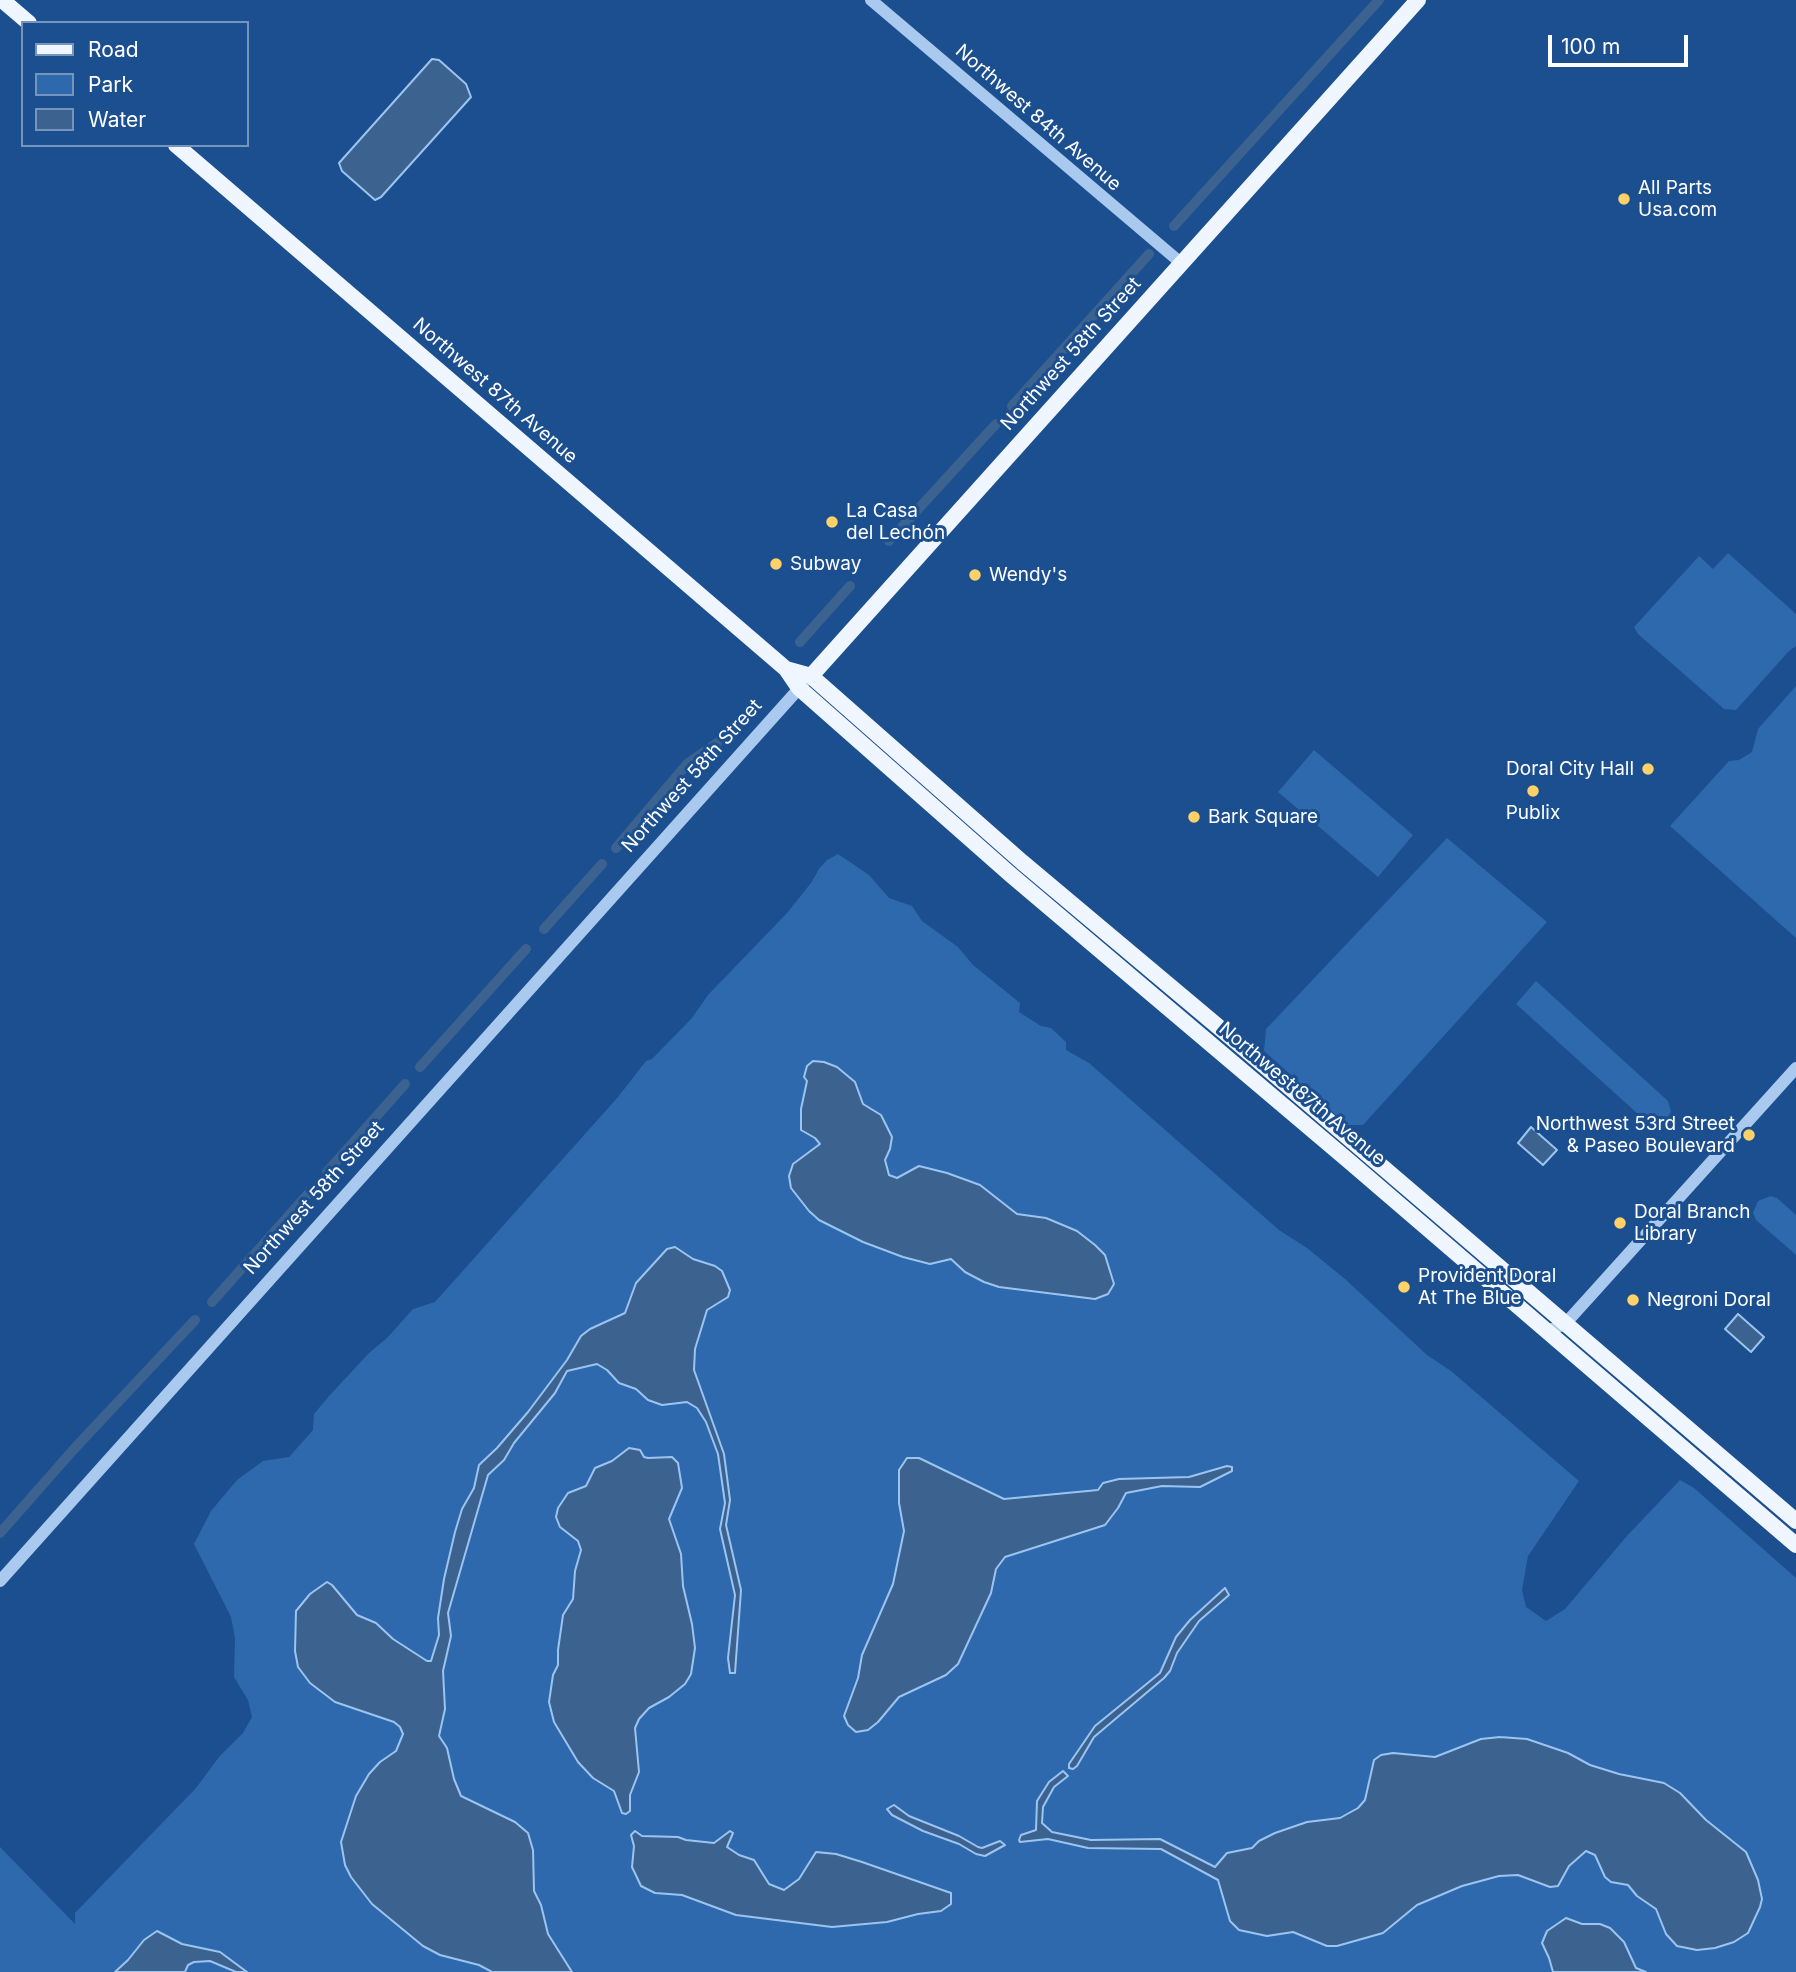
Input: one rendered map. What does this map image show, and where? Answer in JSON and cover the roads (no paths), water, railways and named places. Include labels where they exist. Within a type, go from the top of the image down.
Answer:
[{"type":"main road","points":[[2,0],[28,21]]},
{"type":"main road","name":"Northwest 58th Street","points":[[811,676],[1418,0]]},
{"type":"main road","name":"Northwest 87th Avenue","points":[[178,147],[786,669],[799,688],[1021,884],[1796,1545]]},
{"type":"main road","name":"Northwest 87th Avenue","points":[[786,669],[811,676],[1021,862],[1240,1045],[1796,1521]]},
{"type":"street","name":"Northwest 84th Avenue","points":[[871,0],[1181,263]]},
{"type":"street","name":"Northwest 58th Street","points":[[0,1581],[811,676]]},
{"type":"street","points":[[1560,1342],[1565,1324],[1796,1068]]},
{"type":"street","points":[[1547,1331],[1565,1324]]},
{"type":"water","points":[[432,59],[439,60],[466,84],[471,97],[381,197],[375,200],[342,171],[339,163]]},
{"type":"water","points":[[813,1061],[837,1067],[855,1082],[863,1104],[881,1115],[892,1137],[885,1160],[889,1175],[897,1178],[919,1166],[947,1173],[980,1185],[1017,1214],[1046,1218],[1077,1231],[1105,1255],[1114,1284],[1108,1294],[1095,1299],[999,1287],[965,1272],[951,1259],[930,1264],[903,1257],[863,1242],[819,1220],[791,1188],[789,1176],[793,1164],[820,1144],[801,1130],[801,1109],[807,1081],[804,1077],[807,1066]]},
{"type":"water","points":[[1531,1127],[1557,1150],[1543,1165],[1518,1143]]},
{"type":"water","points":[[675,1247],[693,1259],[722,1271],[730,1290],[728,1297],[707,1310],[695,1349],[694,1370],[724,1454],[730,1500],[726,1525],[741,1590],[735,1673],[730,1673],[728,1658],[735,1595],[720,1529],[725,1503],[718,1454],[706,1422],[697,1408],[687,1402],[662,1405],[648,1400],[636,1389],[619,1383],[597,1364],[567,1371],[555,1393],[514,1443],[504,1460],[488,1475],[448,1613],[451,1636],[443,1671],[445,1709],[439,1736],[447,1748],[461,1796],[515,1822],[528,1833],[533,1850],[534,1891],[541,1905],[548,1934],[572,1972],[492,1972],[479,1965],[440,1955],[423,1946],[372,1904],[351,1877],[345,1865],[341,1842],[356,1796],[369,1774],[396,1751],[403,1734],[394,1722],[335,1702],[310,1683],[298,1667],[295,1651],[296,1611],[310,1594],[327,1582],[357,1615],[376,1623],[393,1639],[431,1661],[439,1635],[438,1618],[444,1579],[455,1532],[462,1509],[474,1488],[479,1465],[528,1412],[567,1360],[581,1336],[625,1313],[636,1283],[667,1249]]},
{"type":"water","points":[[1738,1314],[1764,1337],[1751,1352],[1725,1329]]},
{"type":"water","points":[[629,1448],[640,1450],[644,1457],[672,1457],[678,1463],[682,1488],[669,1519],[681,1554],[683,1586],[695,1648],[691,1674],[685,1684],[649,1708],[635,1728],[639,1772],[630,1795],[630,1811],[626,1814],[622,1813],[614,1791],[593,1778],[578,1762],[554,1722],[549,1702],[553,1675],[558,1665],[563,1615],[573,1599],[575,1571],[581,1550],[578,1541],[560,1527],[556,1517],[558,1508],[568,1493],[586,1486],[595,1468],[612,1461]]},
{"type":"water","points":[[907,1458],[919,1458],[1004,1499],[1098,1490],[1103,1483],[1119,1479],[1189,1477],[1227,1466],[1232,1467],[1232,1471],[1200,1487],[1162,1486],[1126,1493],[1105,1525],[1005,1557],[996,1569],[991,1593],[958,1664],[946,1675],[899,1697],[878,1722],[868,1730],[856,1732],[848,1725],[844,1716],[858,1678],[862,1655],[893,1584],[904,1531],[899,1503],[899,1470]]},
{"type":"water","points":[[1225,1588],[1229,1595],[1199,1621],[1164,1678],[1094,1737],[1077,1766],[1069,1768],[1069,1764],[1095,1726],[1160,1673],[1176,1637],[1190,1620]]},
{"type":"water","points":[[1481,1739],[1527,1739],[1568,1753],[1590,1765],[1664,1783],[1680,1793],[1706,1820],[1746,1852],[1758,1880],[1762,1899],[1748,1933],[1734,1942],[1715,1948],[1697,1950],[1677,1946],[1666,1934],[1656,1909],[1637,1896],[1628,1885],[1611,1882],[1605,1877],[1595,1855],[1586,1851],[1569,1866],[1558,1886],[1550,1887],[1518,1875],[1499,1876],[1462,1886],[1417,1905],[1383,1933],[1337,1946],[1327,1946],[1293,1932],[1267,1936],[1239,1930],[1230,1921],[1218,1880],[1161,1849],[1088,1848],[1048,1839],[1019,1840],[1021,1835],[1036,1830],[1037,1801],[1049,1782],[1063,1771],[1068,1776],[1054,1787],[1043,1807],[1042,1823],[1052,1832],[1091,1840],[1160,1839],[1215,1867],[1227,1853],[1252,1848],[1275,1833],[1307,1822],[1340,1818],[1358,1808],[1365,1800],[1374,1760],[1381,1755],[1393,1753],[1435,1757]]},
{"type":"water","points":[[894,1805],[909,1816],[959,1836],[978,1847],[1000,1841],[1005,1845],[985,1856],[976,1854],[892,1815],[887,1809]]},
{"type":"water","points":[[635,1831],[642,1836],[678,1837],[714,1843],[730,1831],[733,1833],[727,1847],[754,1860],[769,1884],[784,1890],[799,1879],[816,1852],[836,1854],[951,1893],[951,1904],[941,1911],[887,1922],[832,1927],[736,1915],[682,1895],[655,1893],[641,1886],[632,1867],[634,1846],[631,1835]]},
{"type":"water","points":[[1566,1918],[1582,1924],[1600,1924],[1610,1928],[1624,1942],[1636,1968],[1646,1972],[1553,1972],[1542,1943],[1547,1931]]},
{"type":"water","points":[[157,1931],[182,1944],[220,1952],[247,1972],[236,1972],[210,1961],[194,1962],[188,1965],[185,1972],[115,1972],[144,1940]]},
{"type":"waterway","points":[[1174,226],[1379,0]]},
{"type":"waterway","points":[[1012,406],[1149,254]]},
{"type":"waterway","points":[[889,541],[996,424]]},
{"type":"waterway","points":[[800,642],[850,586]]},
{"type":"waterway","points":[[616,848],[688,763],[717,743]]},
{"type":"waterway","points":[[544,929],[602,864]]},
{"type":"waterway","points":[[420,1067],[526,949]]},
{"type":"waterway","points":[[327,1172],[405,1084]]},
{"type":"waterway","points":[[212,1302],[307,1195]]},
{"type":"waterway","points":[[0,1533],[74,1449],[195,1320]]},
{"type":"place","name":"All Parts Usa.com","points":[[1624,199]]},
{"type":"place","name":"La Casa del Lechón","points":[[832,522]]},
{"type":"place","name":"Subway","points":[[776,564]]},
{"type":"place","name":"Wendy's","points":[[975,575]]},
{"type":"place","name":"Doral City Hall","points":[[1648,769]]},
{"type":"place","name":"Publix","points":[[1533,791]]},
{"type":"place","name":"Bark Square","points":[[1194,817]]},
{"type":"place","name":"Northwest 53rd Street & Paseo Boulevard","points":[[1749,1135]]},
{"type":"place","name":"Doral Branch Library","points":[[1620,1223]]},
{"type":"place","name":"Provident Doral At The Blue","points":[[1404,1287]]},
{"type":"place","name":"Negroni Doral","points":[[1633,1300]]}]
